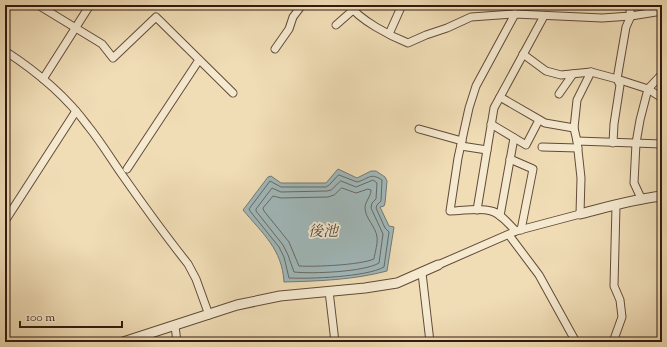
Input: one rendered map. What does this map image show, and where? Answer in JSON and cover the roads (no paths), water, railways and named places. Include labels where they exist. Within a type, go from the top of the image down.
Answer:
[{"type":"street","points":[[38,5],[102,44],[113,58],[156,17],[233,93]]},
{"type":"street","points":[[43,79],[90,5]]},
{"type":"street","points":[[275,49],[289,29],[293,17],[302,5]]},
{"type":"street","points":[[389,34],[402,5]]},
{"type":"street","points":[[613,142],[614,124],[620,85],[617,78],[626,27],[630,16],[629,5]]},
{"type":"street","points":[[336,25],[351,8],[389,34],[408,43],[426,34],[447,28],[470,17],[515,14],[602,18],[630,16],[662,11]]},
{"type":"street","points":[[515,14],[476,86],[469,108],[461,144],[450,211],[492,211],[500,216],[515,232],[576,342]]},
{"type":"street","points":[[477,210],[494,108],[544,16]]},
{"type":"street","points":[[5,51],[20,60],[43,79],[76,111],[88,125],[123,176],[188,264],[196,279],[209,315]]},
{"type":"street","points":[[523,54],[546,71],[561,75],[591,72],[617,78],[648,89],[662,98]]},
{"type":"street","points":[[127,169],[199,60]]},
{"type":"street","points":[[580,214],[582,192],[578,144],[574,128],[577,100],[591,72]]},
{"type":"street","points":[[559,94],[573,74]]},
{"type":"street","points":[[641,198],[634,183],[636,143],[648,89],[662,74]]},
{"type":"street","points":[[500,97],[545,123],[574,128]]},
{"type":"street","points":[[5,221],[76,111]]},
{"type":"street","points":[[491,124],[526,145],[539,120]]},
{"type":"street","points":[[419,129],[461,144],[487,150]]},
{"type":"street","points":[[500,216],[514,138]]},
{"type":"street","points":[[542,147],[613,142],[662,144]]},
{"type":"street","points":[[510,160],[532,169],[515,232]]},
{"type":"street","points":[[123,342],[238,305],[280,296],[396,283],[515,232],[580,214],[616,206],[641,198],[662,196]]},
{"type":"street","points":[[613,342],[622,317],[620,300],[614,286],[616,206]]},
{"type":"street","points":[[422,273],[430,342]]},
{"type":"street","points":[[328,291],[335,342]]},
{"type":"street","points":[[175,326],[177,342]]},
{"type":"water","name":"後池","points":[[338,169],[357,178],[371,171],[376,171],[385,177],[387,181],[385,203],[384,206],[380,207],[389,226],[394,227],[387,271],[349,278],[284,282],[280,260],[275,251],[243,210],[268,177],[271,176],[281,183],[326,183]]}]
